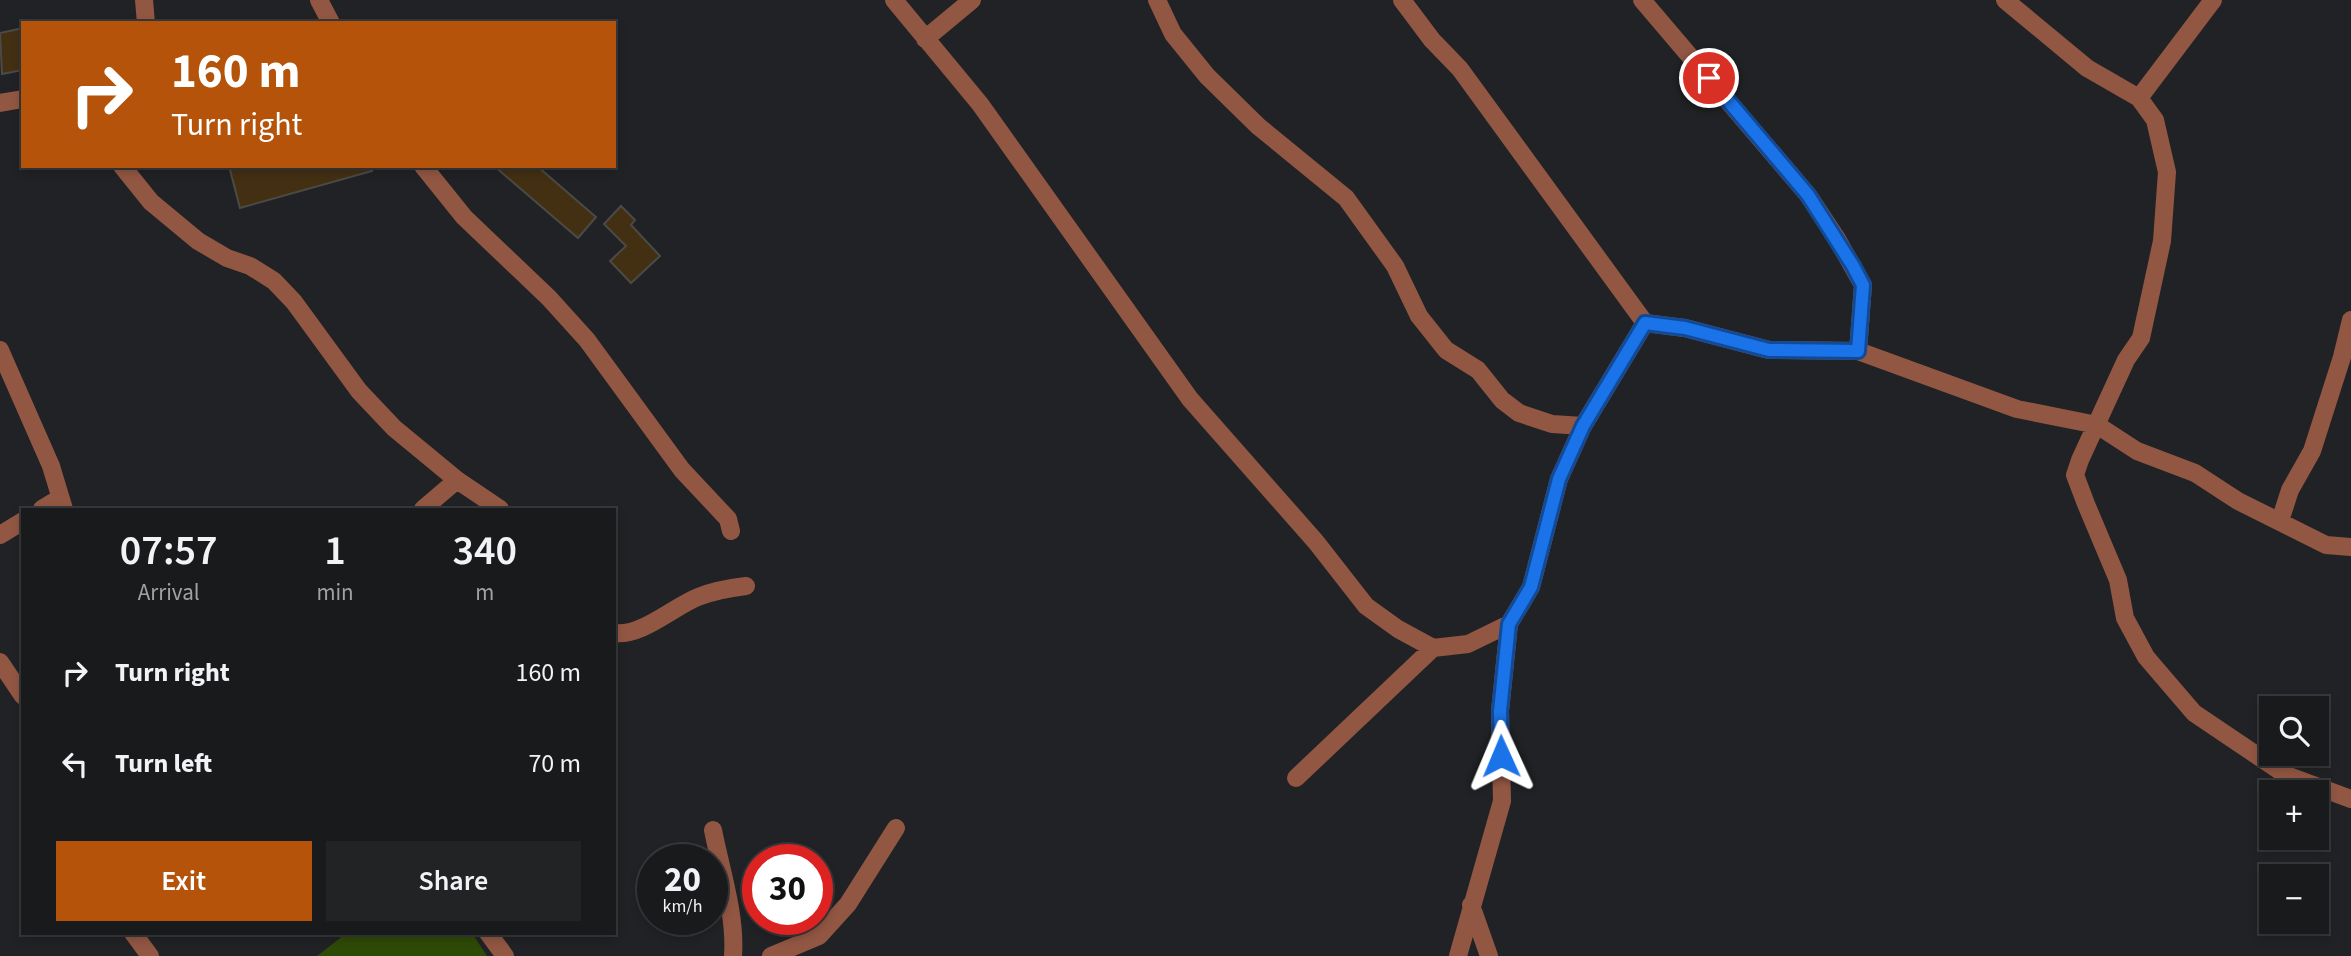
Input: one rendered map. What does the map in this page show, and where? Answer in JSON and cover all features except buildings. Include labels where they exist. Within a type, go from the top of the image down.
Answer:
[{"type":"street","points":[[144,0],[146,21]]},
{"type":"street","points":[[319,0],[330,21]]},
{"type":"street","points":[[894,0],[980,104],[1189,399],[1316,542],[1366,606],[1398,629],[1433,648],[1468,645],[1509,624]]},
{"type":"street","points":[[925,39],[972,0]]},
{"type":"street","points":[[1157,0],[1172,34],[1207,76],[1258,126],[1346,198],[1395,266],[1419,316],[1446,351],[1478,370],[1502,400],[1519,413],[1552,424],[1583,426]]},
{"type":"street","points":[[1402,0],[1432,40],[1460,69],[1645,323],[1685,328],[1769,350],[1858,351],[2017,409],[2097,425],[2137,451],[2195,472],[2238,501],[2326,545],[2351,547]]},
{"type":"street","points":[[1642,0],[1808,195],[1837,239],[1863,285],[1858,351]]},
{"type":"street","points":[[2005,0],[2087,68],[2139,98],[2155,120],[2167,172],[2162,241],[2141,338],[2126,360],[2076,475],[2085,504],[2118,580],[2125,618],[2147,657],[2194,713],[2286,775],[2351,799]]},
{"type":"street","points":[[2139,98],[2213,0]]},
{"type":"street","points":[[0,103],[21,99]]},
{"type":"street","points":[[124,168],[151,202],[198,242],[227,258],[250,266],[274,281],[294,302],[359,391],[394,428],[457,480],[499,508]]},
{"type":"street","points":[[425,168],[464,217],[549,299],[587,340],[681,470],[728,519],[731,531]]},
{"type":"street","points":[[2280,521],[2290,490],[2312,451],[2351,320]]},
{"type":"street","points":[[1458,956],[1502,801],[1500,711],[1509,624],[1531,587],[1559,479],[1583,426],[1645,323]]},
{"type":"street","points":[[0,350],[51,466],[62,504]]},
{"type":"street","points":[[424,508],[457,480]]},
{"type":"street","points":[[0,535],[21,522]]},
{"type":"street","points":[[616,633],[632,631],[697,597],[723,589],[746,586]]},
{"type":"street","points":[[1296,778],[1433,648]]},
{"type":"street","points":[[0,662],[21,693]]},
{"type":"street","points":[[771,956],[819,936],[848,904],[896,828]]},
{"type":"street","points":[[713,830],[731,920],[733,956]]},
{"type":"street","points":[[1471,905],[1489,956]]},
{"type":"street","points":[[135,935],[150,956]]},
{"type":"street","points":[[489,935],[505,956]]},
{"type":"green space","points":[[344,935],[473,935],[487,956],[317,956]]},
{"type":"route","points":[[1501,756],[1500,711],[1509,624],[1531,587],[1559,479],[1583,426],[1645,323],[1685,328],[1769,350],[1858,351],[1863,285],[1853,266],[1808,195],[1709,78]]}]
